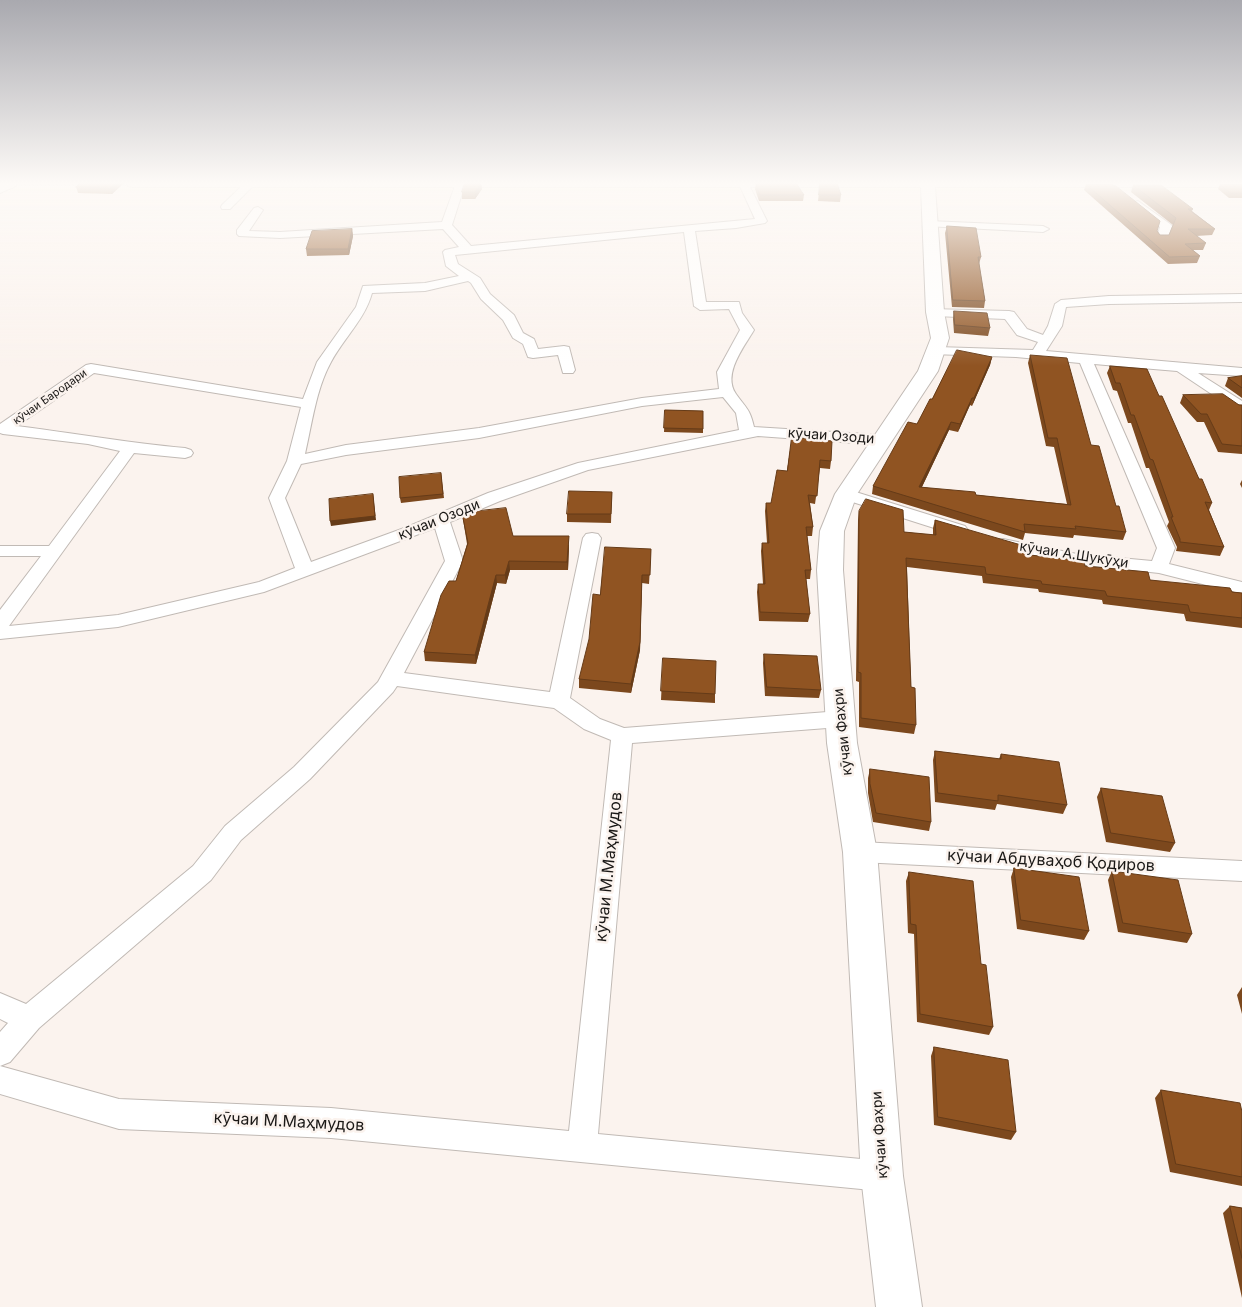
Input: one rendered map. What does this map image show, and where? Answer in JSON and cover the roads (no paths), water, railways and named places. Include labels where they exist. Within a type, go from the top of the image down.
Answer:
[{"type":"main road","name":"кӯчаи Фахри","points":[[900,1307],[882,1176],[860,852],[842,743],[830,570],[832,531],[846,494],[928,371],[937,351],[940,338],[935,312],[930,244]]},
{"type":"street","points":[[462,244],[468,250]]},
{"type":"street","points":[[545,244],[449,252],[452,266],[476,281],[484,296],[509,318],[518,336],[530,342],[533,354],[564,350],[568,370]]},
{"type":"street","points":[[691,244],[700,306],[734,305],[746,330],[724,372],[727,392],[743,412],[747,433]]},
{"type":"street","points":[[305,571],[277,498],[295,461],[309,404],[324,362],[362,307],[367,289],[425,287],[470,277]]},
{"type":"street","points":[[1037,354],[1055,326],[1061,304],[1109,300],[1242,298]]},
{"type":"street","points":[[935,312],[1009,315],[1022,332],[1046,340]]},
{"type":"street","points":[[937,351],[1037,354],[1242,372]]},
{"type":"street","points":[[1085,359],[1166,548],[1158,568]]},
{"type":"street","points":[[1180,367],[1242,408]]},
{"type":"street","name":"кӯчаи Бародари","points":[[186,453],[130,448],[88,439],[3,429],[91,368],[309,404]]},
{"type":"street","points":[[295,461],[346,450],[479,433],[642,402],[727,392]]},
{"type":"street","name":"кӯчаи Озоди","points":[[0,633],[118,621],[264,586],[441,520],[494,497],[584,466],[758,431],[882,440]]},
{"type":"street","points":[[0,624],[130,448]]},
{"type":"street","name":"кӯчаи А.Шукӯҳи","points":[[846,494],[1009,546],[1078,559],[1158,568],[1242,588]]},
{"type":"street","points":[[0,1053],[29,1019],[202,873],[233,833],[302,773],[386,687],[454,561],[441,520]]},
{"type":"street","points":[[560,701],[592,538]]},
{"type":"street","points":[[0,552],[54,551]]},
{"type":"street","points":[[391,678],[560,701],[592,724],[622,736],[840,719]]},
{"type":"street","name":"кӯчаи М.Маҳмудов","points":[[582,1147],[622,736]]},
{"type":"street","name":"кӯчаи Абдуваҳоб Қодиров","points":[[860,852],[1242,870]]},
{"type":"street","points":[[0,1005],[29,1019]]},
{"type":"street","name":"кӯчаи М.Маҳмудов","points":[[0,1080],[119,1114],[331,1122],[882,1176]]}]
